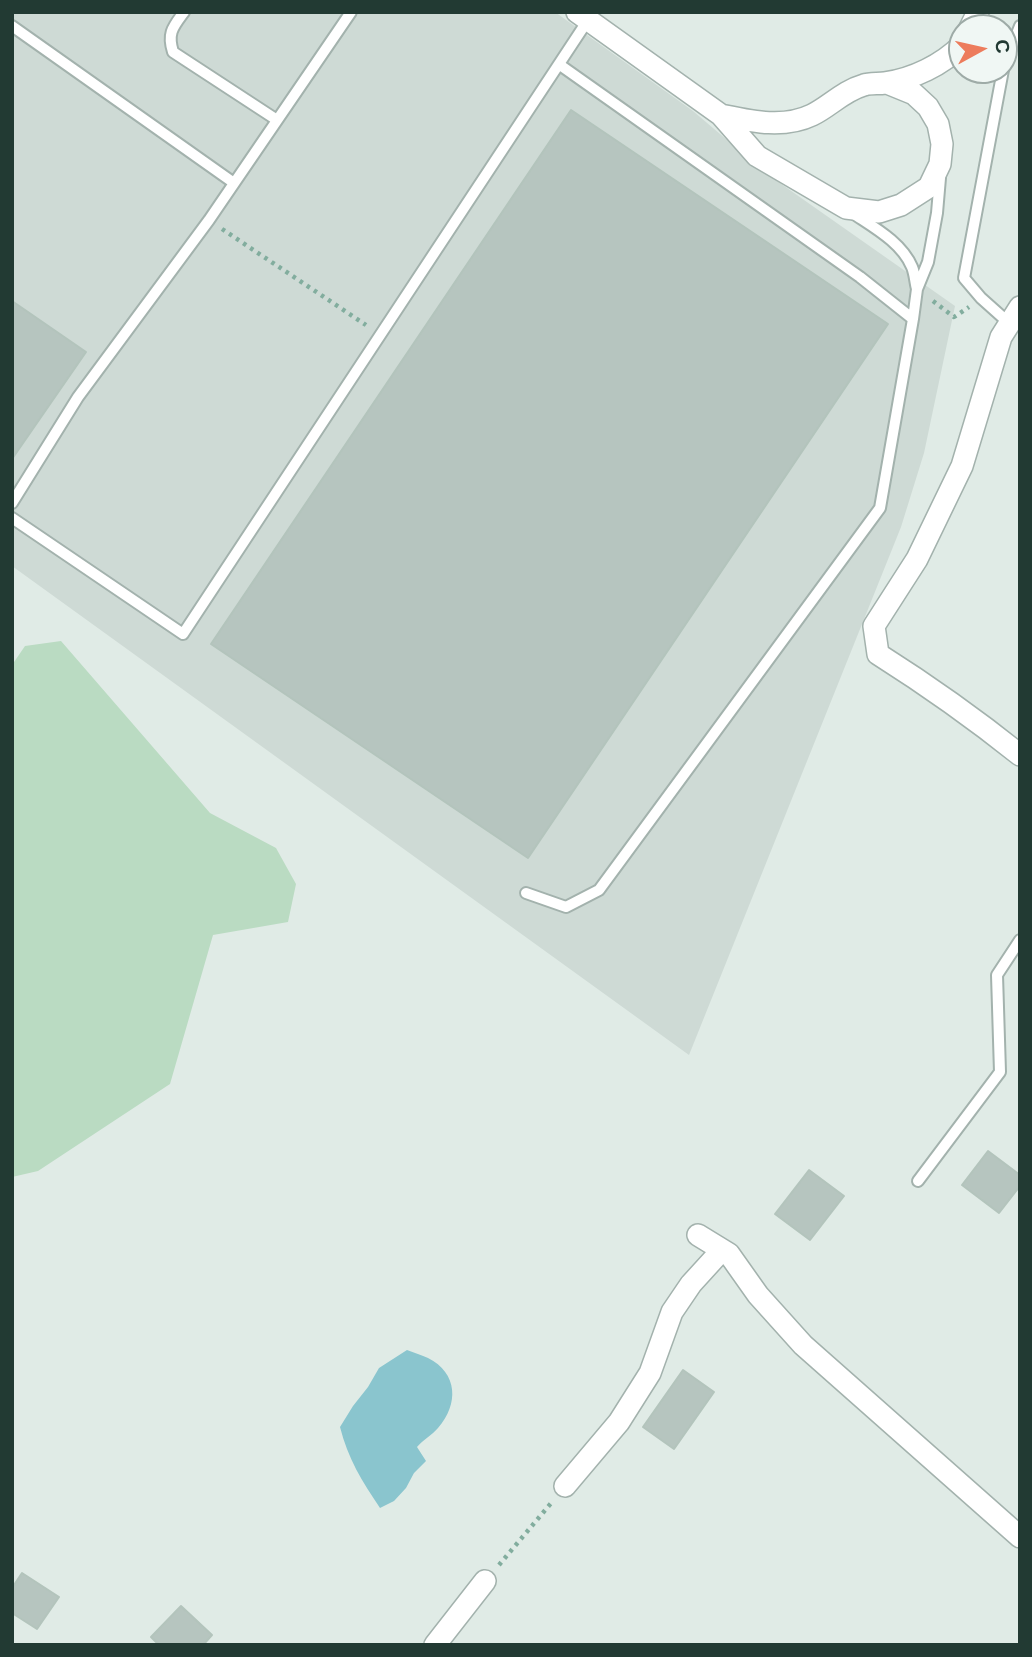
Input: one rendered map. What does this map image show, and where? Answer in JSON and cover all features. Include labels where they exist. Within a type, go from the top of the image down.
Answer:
[{"type":"street","points":[[583,16],[721,115],[757,156],[846,208],[879,212],[901,205],[929,187],[940,164],[942,144],[938,124],[928,107],[914,94],[887,83]]},
{"type":"street","points":[[721,115],[758,123],[786,122],[812,116],[838,97],[864,85],[887,83],[924,73],[948,55]]},
{"type":"street","points":[[1015,315],[1000,337],[962,466],[917,559],[874,626],[878,654],[1020,755]]},
{"type":"street","points":[[698,1235],[729,1254],[758,1295],[803,1345],[1020,1536]]},
{"type":"street","points":[[565,1486],[620,1422],[650,1373],[672,1312],[691,1284],[722,1250]]},
{"type":"street","points":[[435,1645],[485,1581]]},
{"type":"lane","points":[[184,12],[172,29],[170,41],[173,52],[277,120]]},
{"type":"lane","points":[[12,503],[78,397],[208,220],[351,12]]},
{"type":"lane","points":[[12,518],[183,634],[560,65],[583,16]]},
{"type":"lane","points":[[12,26],[234,183]]},
{"type":"lane","points":[[560,65],[860,277],[913,319]]},
{"type":"lane","points":[[1000,84],[964,278],[981,298],[1015,315]]},
{"type":"lane","points":[[526,893],[566,907],[598,890],[880,508],[917,289],[928,262],[935,226],[940,164]]},
{"type":"lane","points":[[846,208],[902,251],[912,267],[917,289]]},
{"type":"lane","points":[[918,1181],[1000,1072],[997,975],[1020,940]]},
{"type":"path","points":[[208,220],[381,335]]},
{"type":"path","points":[[485,1581],[565,1486]]},
{"type":"shaded area","points":[[12,12],[555,12],[693,111],[767,174],[955,306],[924,453],[901,527],[689,1055],[12,566]]},
{"type":"green space","points":[[61,641],[210,813],[276,848],[296,884],[288,922],[213,935],[170,1084],[38,1171],[12,1177],[12,665],[25,646]]},
{"type":"water","points":[[407,1350],[438,1364],[450,1380],[452,1399],[445,1419],[436,1431],[417,1447],[426,1461],[394,1501],[380,1508],[356,1469],[340,1427],[379,1368]]},
{"type":"building","points":[[571,110],[888,324],[528,858],[211,644]]},
{"type":"building","points":[[12,301],[86,352],[12,459]]},
{"type":"building","points":[[988,1151],[1020,1175],[1020,1186],[999,1213],[962,1185]]},
{"type":"building","points":[[809,1170],[844,1196],[810,1240],[775,1214]]},
{"type":"building","points":[[683,1370],[714,1392],[674,1449],[643,1427]]},
{"type":"building","points":[[22,1573],[59,1597],[37,1629],[12,1613],[12,1588]]},
{"type":"building","points":[[181,1606],[212,1635],[203,1645],[159,1645],[151,1637]]}]
